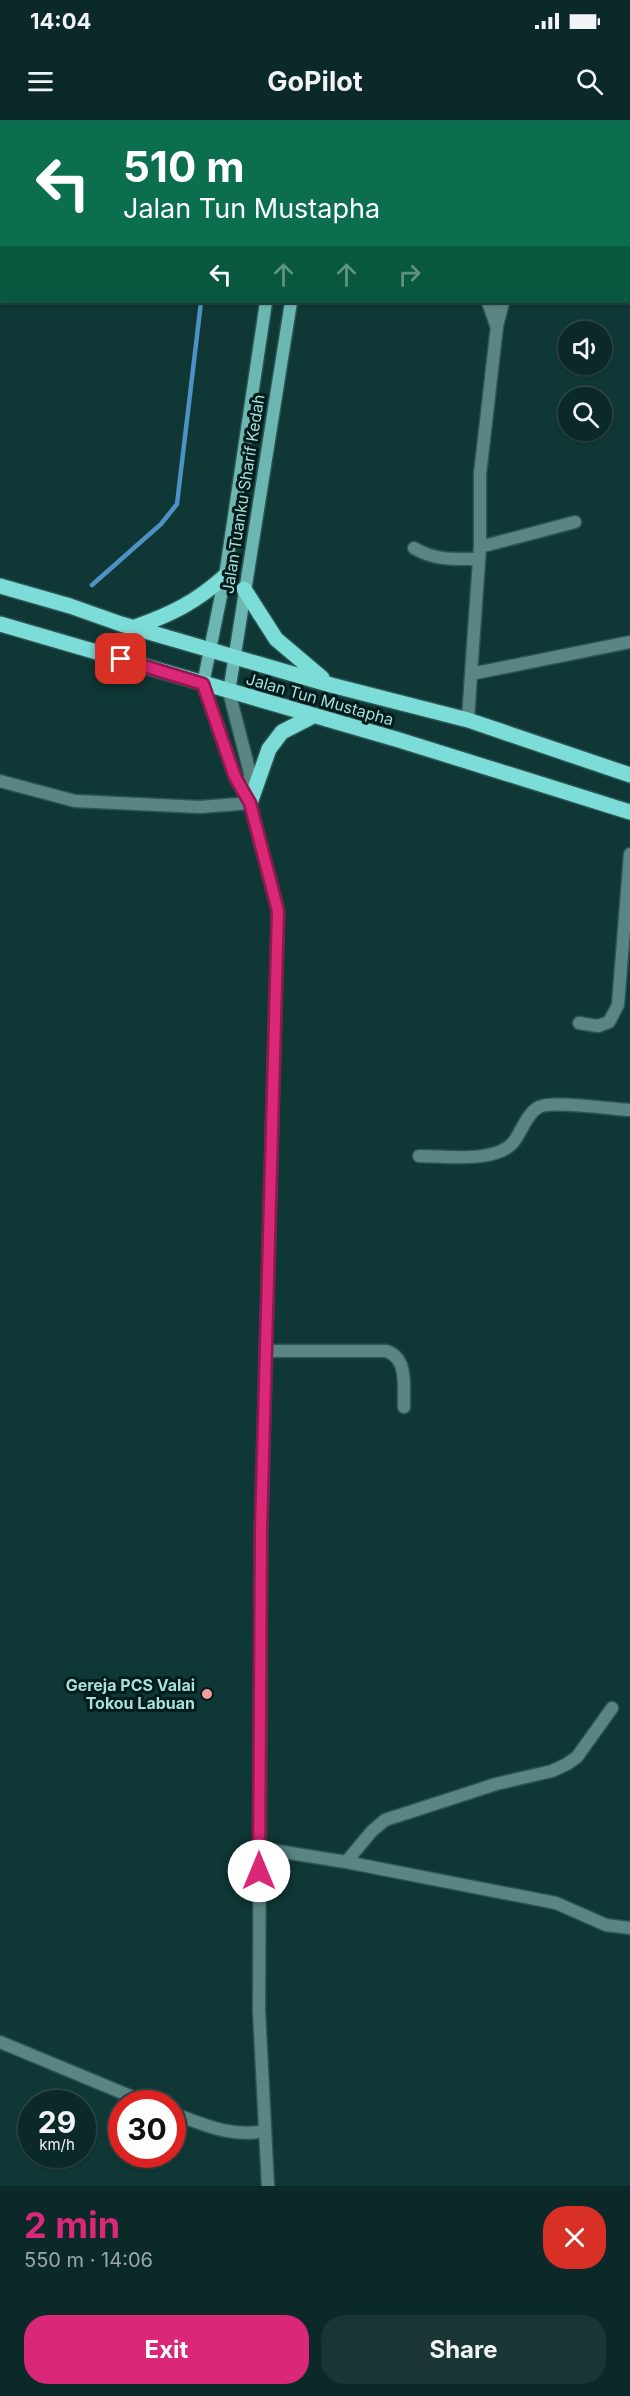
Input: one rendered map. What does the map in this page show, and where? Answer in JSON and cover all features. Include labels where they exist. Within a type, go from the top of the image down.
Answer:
[{"type":"main road","name":"Jalan Tuanku Sharif Kedah","points":[[203,684],[225,576],[266,303]]},
{"type":"main road","name":"Jalan Tuanku Sharif Kedah","points":[[229,692],[291,303]]},
{"type":"main road","points":[[128,626],[168,616],[190,604],[225,576]]},
{"type":"main road","points":[[0,586],[331,685],[468,720],[630,775]]},
{"type":"main road","points":[[244,589],[276,639],[331,685]]},
{"type":"main road","name":"Jalan Tun Mustapha","points":[[0,624],[399,740],[630,812]]},
{"type":"main road","points":[[250,803],[269,749],[282,732],[313,716]]},
{"type":"street","points":[[488,303],[497,326]]},
{"type":"street","points":[[468,720],[479,553],[480,474],[497,326],[503,303]]},
{"type":"street","points":[[414,548],[427,556],[441,558],[479,553],[575,522]]},
{"type":"street","points":[[471,674],[630,642]]},
{"type":"street","points":[[203,684],[235,777],[250,803]]},
{"type":"street","points":[[229,692],[250,773],[250,803],[278,911],[261,1529],[259,2011],[268,2186]]},
{"type":"street","points":[[0,781],[75,801],[200,807],[250,803]]},
{"type":"street","points":[[579,1023],[598,1026],[609,1022],[618,1005],[630,854]]},
{"type":"street","points":[[419,1156],[491,1156],[503,1151],[513,1144],[533,1111],[541,1105],[630,1110]]},
{"type":"street","points":[[266,1351],[393,1353],[403,1366],[404,1407]]},
{"type":"street","points":[[346,1862],[372,1831],[385,1820],[496,1784],[552,1771],[567,1764],[577,1757],[612,1708]]},
{"type":"street","points":[[259,1848],[346,1862],[556,1904],[606,1925],[630,1928]]},
{"type":"street","points":[[0,2042],[116,2090]]},
{"type":"street","points":[[186,2118],[226,2132],[243,2134],[264,2131]]},
{"type":"waterway","points":[[92,585],[161,524],[177,504],[201,303]]},
{"type":"place","name":"Gereja PCS Valai Tokou Labuan","points":[[207,1694]]},
{"type":"route","points":[[121,659],[203,684],[235,777],[250,803],[278,911],[261,1529],[259,1871]]}]
